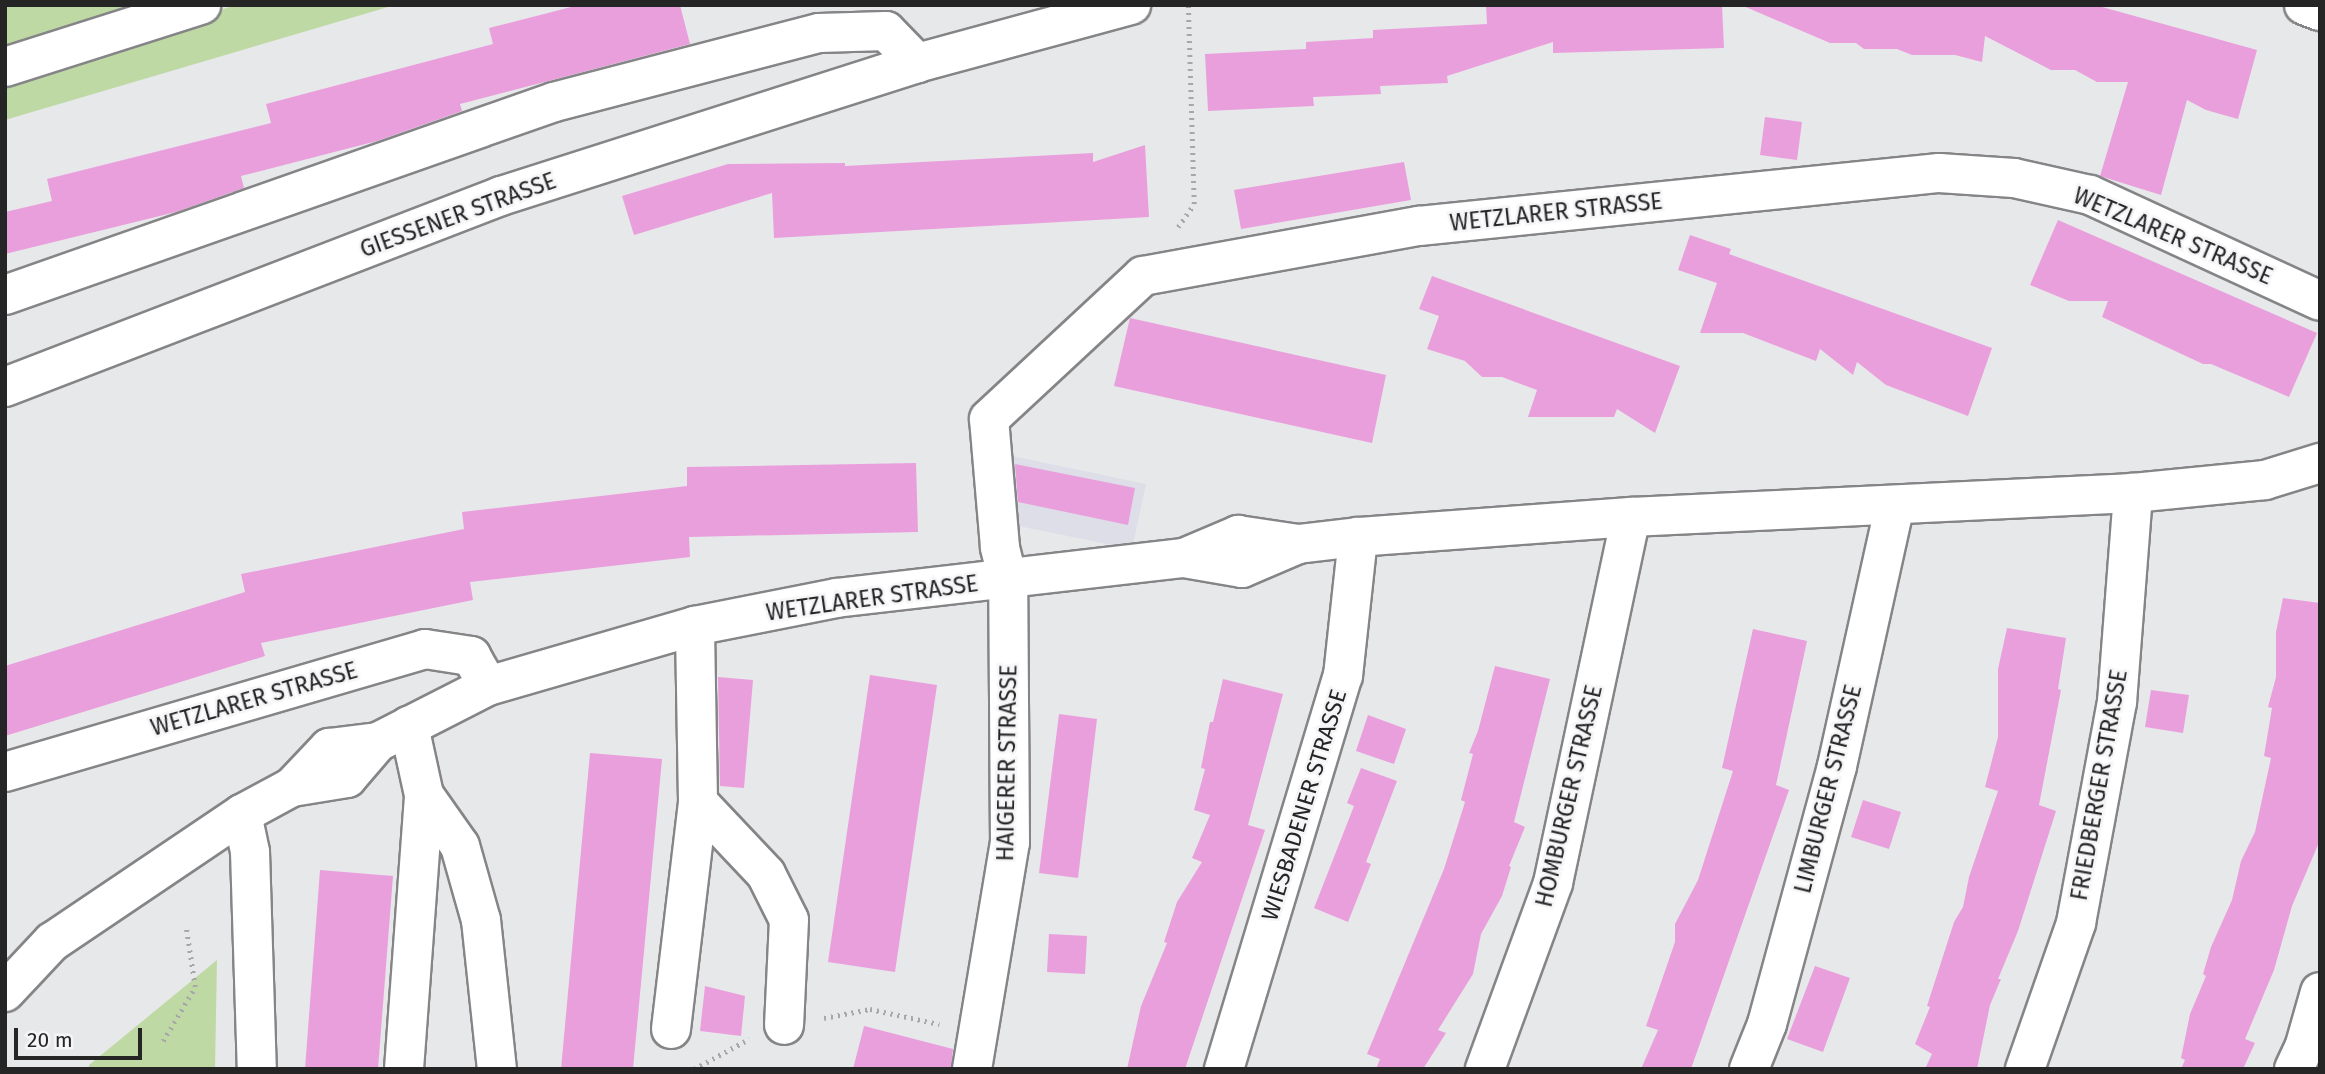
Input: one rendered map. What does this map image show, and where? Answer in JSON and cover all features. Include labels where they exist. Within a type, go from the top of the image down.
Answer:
[{"type":"street","points":[[5,67],[201,5]]},
{"type":"street","name":"GIESSENER STRASSE","points":[[5,387],[501,196],[917,63],[1131,5]]},
{"type":"street","points":[[2304,5],[2320,11]]},
{"type":"street","points":[[5,295],[554,102],[819,33],[886,31],[917,63]]},
{"type":"street","name":"WETZLARER STRASSE","points":[[1008,580],[1000,547],[989,419],[1143,276],[1419,226],[1939,173],[2014,178],[2090,195],[2320,301]]},
{"type":"street","name":"WETZLARER STRASSE","points":[[5,992],[52,942],[242,814],[292,787],[347,778],[394,734],[488,686],[695,625],[836,598],[1184,558],[1242,568],[1298,544],[1358,537],[1632,517],[2133,493],[2265,480],[2320,463]]},
{"type":"street","name":"FRIEDBERGER STRASSE","points":[[2025,1069],[2076,923],[2091,845],[2117,702],[2133,493]]},
{"type":"street","name":"LIMBURGER STRASSE","points":[[1749,1069],[1767,1024],[1837,766],[1895,505]]},
{"type":"street","name":"HOMBURGER STRASSE","points":[[1485,1069],[1553,884],[1632,517]]},
{"type":"street","name":"WIESBADENER STRASSE","points":[[1224,1069],[1343,676],[1358,537]]},
{"type":"street","name":"HAIGERER STRASSE","points":[[976,1051],[1010,843],[1008,580]]},
{"type":"street","points":[[671,1029],[698,803],[695,625]]},
{"type":"street","name":"WETZLARER STRASSE","points":[[5,772],[425,649],[471,656],[488,686]]},
{"type":"street","points":[[394,734],[424,795],[460,846],[481,920],[497,1069]]},
{"type":"street","points":[[404,1069],[424,795]]},
{"type":"street","points":[[698,803],[766,874],[789,920],[784,1025]]},
{"type":"street","points":[[242,814],[250,852],[257,1069]]},
{"type":"street","points":[[2294,1069],[2305,1045],[2320,992]]},
{"type":"path","points":[[1188,5],[1194,204]]},
{"type":"path","points":[[163,1041],[195,987],[186,927]]},
{"type":"path","points":[[870,1009],[976,1051]]},
{"type":"shaded area","points":[[1013,456],[1146,484],[1132,549],[999,522]]},
{"type":"green space","points":[[5,5],[135,5],[5,46]]},
{"type":"green space","points":[[236,5],[395,5],[5,120],[5,77]]},
{"type":"green space","points":[[217,960],[215,1069],[89,1069],[89,1065]]},
{"type":"building","points":[[579,5],[680,5],[690,44],[460,104],[462,111],[377,141],[241,176],[244,188],[176,212],[5,254],[5,212],[52,201],[47,179],[271,123],[266,104],[493,44],[489,28]]},
{"type":"building","points":[[1486,5],[1722,5],[1724,48],[1553,53],[1553,42],[1447,76],[1448,83],[1380,86],[1381,94],[1313,97],[1314,106],[1208,111],[1205,54],[1306,49],[1306,42],[1373,38],[1373,30],[1487,24]]},
{"type":"building","points":[[1741,5],[2095,5],[2257,50],[2238,119],[2206,110],[2187,100],[2161,195],[2100,176],[2128,82],[2097,82],[2075,70],[2051,70],[1985,36],[1982,62],[1955,55],[1912,55],[1897,49],[1864,49],[1856,43],[1830,43]]},
{"type":"building","points":[[1765,117],[1802,122],[1797,160],[1760,155]]},
{"type":"building","points":[[1145,145],[1149,217],[774,238],[772,193],[634,235],[622,196],[728,164],[845,163],[845,166],[1093,153],[1093,162]]},
{"type":"building","points":[[1404,162],[1411,200],[1241,229],[1234,190]]},
{"type":"building","points":[[2058,220],[2317,333],[2289,397],[2211,364],[2203,364],[2102,317],[2108,301],[2069,301],[2030,285]]},
{"type":"building","points":[[1690,235],[1731,249],[1729,254],[1992,348],[1968,416],[1886,385],[1857,362],[1853,375],[1820,349],[1816,361],[1743,333],[1700,333],[1717,283],[1678,270]]},
{"type":"building","points":[[1432,276],[1680,366],[1655,433],[1617,409],[1614,417],[1528,417],[1537,390],[1502,377],[1482,377],[1465,361],[1427,349],[1439,316],[1419,309]]},
{"type":"building","points":[[1130,318],[1386,375],[1372,443],[1114,386]]},
{"type":"building","points":[[916,463],[918,532],[689,537],[690,557],[470,582],[473,600],[261,643],[265,656],[5,736],[5,666],[245,592],[241,574],[464,529],[462,512],[687,486],[687,467]]},
{"type":"building","points":[[1015,464],[1135,488],[1128,525],[1018,502]]},
{"type":"building","points":[[2283,598],[2320,603],[2320,840],[2292,906],[2274,970],[2245,1039],[2255,1043],[2243,1069],[2181,1069],[2185,1060],[2181,1058],[2190,1014],[2206,976],[2203,974],[2211,947],[2232,900],[2241,861],[2255,832],[2271,758],[2264,756],[2272,708],[2268,707],[2276,677],[2276,632]]},
{"type":"building","points":[[2007,628],[2066,638],[2058,689],[2061,690],[2039,805],[2056,811],[2018,931],[1990,1005],[1977,1069],[1925,1069],[1932,1054],[1915,1044],[1930,1007],[1927,1006],[1954,922],[1963,907],[1969,877],[1998,791],[1985,787],[1998,737],[1998,669]]},
{"type":"building","points":[[1753,629],[1807,641],[1776,785],[1789,790],[1691,1069],[1641,1069],[1658,1030],[1646,1026],[1675,942],[1675,924],[1698,880],[1733,771],[1722,768]]},
{"type":"building","points":[[1495,666],[1550,679],[1514,822],[1525,827],[1509,866],[1511,867],[1502,896],[1481,934],[1473,974],[1438,1030],[1446,1033],[1423,1069],[1376,1069],[1380,1059],[1367,1054],[1444,869],[1465,802],[1461,800],[1473,754],[1469,753],[1478,731]]},
{"type":"building","points":[[870,675],[937,685],[895,972],[828,962]]},
{"type":"building","points":[[718,677],[753,680],[744,788],[720,786]]},
{"type":"building","points":[[1223,679],[1283,694],[1248,825],[1265,830],[1185,1069],[1127,1069],[1141,1006],[1167,943],[1164,942],[1177,902],[1202,862],[1192,858],[1210,815],[1194,810],[1205,769],[1201,768],[1210,722],[1213,722]]},
{"type":"building","points":[[2151,690],[2189,695],[2183,733],[2145,727]]},
{"type":"building","points":[[1059,714],[1097,719],[1078,878],[1039,873]]},
{"type":"building","points":[[1368,715],[1406,729],[1394,764],[1356,751]]},
{"type":"building","points":[[590,753],[662,759],[633,1069],[561,1069]]},
{"type":"building","points":[[1361,768],[1397,781],[1366,862],[1371,864],[1348,922],[1314,908],[1354,806],[1347,803]]},
{"type":"building","points":[[1863,800],[1901,812],[1889,849],[1851,837]]},
{"type":"building","points":[[320,870],[393,876],[378,1069],[305,1069]]},
{"type":"building","points":[[1049,934],[1087,936],[1085,974],[1047,972]]},
{"type":"building","points":[[1815,966],[1850,978],[1823,1052],[1787,1039]]},
{"type":"building","points":[[705,986],[745,996],[741,1036],[700,1031]]},
{"type":"building","points":[[864,1026],[953,1049],[951,1069],[853,1069]]}]
